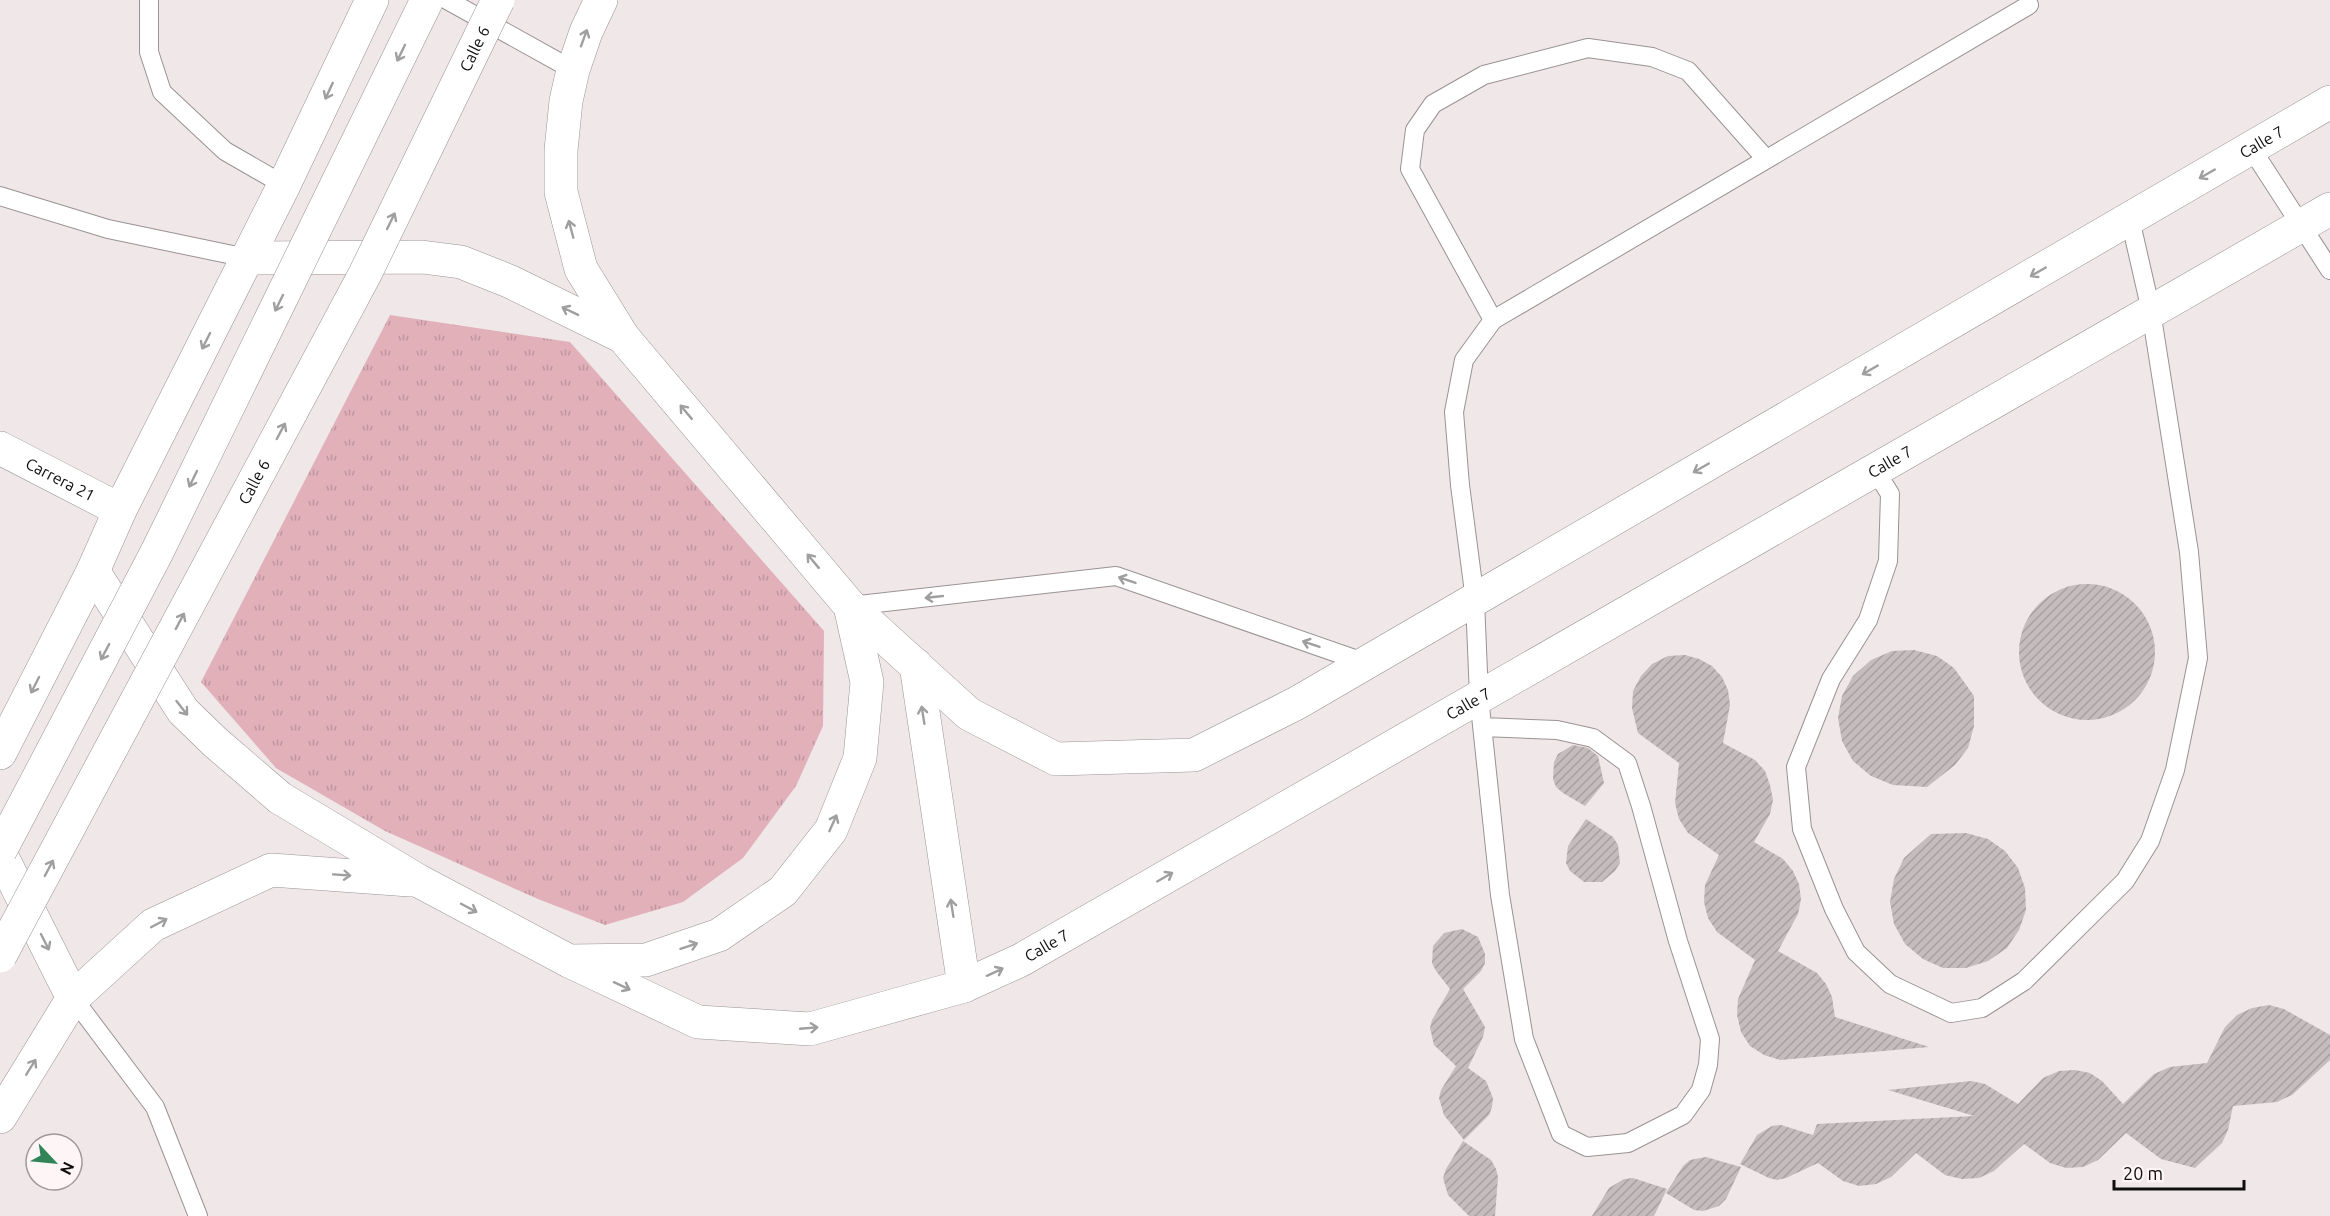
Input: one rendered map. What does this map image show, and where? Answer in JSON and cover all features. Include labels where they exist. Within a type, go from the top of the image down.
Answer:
[{"type":"main road","points":[[0,753],[248,258],[372,0]]},
{"type":"main road","points":[[73,998],[0,852],[157,552],[427,0]]},
{"type":"main road","name":"Calle 6","points":[[0,956],[365,274],[498,0]]},
{"type":"main road","points":[[601,0],[586,32],[573,70],[566,101],[561,150],[561,192],[581,268],[623,337]]},
{"type":"main road","name":"Calle 7","points":[[623,337],[850,606],[969,714],[1056,759],[1194,755],[1297,703],[2330,102]]},
{"type":"main road","name":"Calle 7","points":[[93,571],[183,711],[214,742],[280,798],[417,880],[569,961],[698,1022],[810,1029],[964,986],[1021,960],[1481,712],[1875,470],[2330,209]]},
{"type":"main road","points":[[248,258],[422,257],[461,262],[511,282],[623,337]]},
{"type":"main road","name":"Carrera 21","points":[[0,448],[120,510]]},
{"type":"main road","points":[[569,961],[646,960],[719,935],[783,891],[797,874],[831,830],[860,758],[867,682],[850,606]]},
{"type":"main road","points":[[916,665],[964,986]]},
{"type":"main road","points":[[0,1117],[73,998],[153,925],[271,870],[417,880]]},
{"type":"lane","points":[[149,0],[149,52],[162,92],[225,151],[284,185]]},
{"type":"lane","points":[[447,0],[573,70]]},
{"type":"lane","points":[[1481,712],[1593,738],[1627,763],[1678,941],[1710,1039],[1708,1065],[1701,1090],[1683,1115],[1628,1143],[1587,1147],[1561,1134],[1524,1039],[1500,895],[1481,712],[1475,600],[1460,485],[1454,412],[1464,360],[1493,320],[2028,5]]},
{"type":"lane","points":[[1493,320],[1410,169],[1415,130],[1433,104],[1484,75],[1588,48],[1652,57],[1688,71],[1766,159]]},
{"type":"lane","points":[[2251,148],[2330,270]]},
{"type":"lane","points":[[0,196],[108,229],[248,258]]},
{"type":"lane","points":[[1875,470],[1890,494],[1888,561],[1868,620],[1831,679],[1797,768],[1802,829],[1834,909],[1856,952],[1890,984],[1951,1013],[1982,1008],[2024,981],[2125,881],[2150,841],[2175,770],[2198,658],[2189,552],[2151,311],[2130,219]]},
{"type":"lane","points":[[850,606],[1116,576],[1366,663]]},
{"type":"lane","points":[[73,998],[155,1107],[198,1216]]},
{"type":"green space","points":[[390,315],[570,342],[824,631],[823,726],[796,786],[743,858],[683,902],[605,925],[538,899],[385,831],[276,768],[201,682]]},
{"type":"building","points":[[2087,584],[2113,590],[2135,604],[2149,626],[2155,652],[2149,678],[2135,700],[2113,714],[2087,720],[2061,714],[2039,700],[2025,678],[2019,652],[2025,626],[2039,604],[2061,590]]},
{"type":"building","points":[[1914,650],[1937,656],[1954,668],[1974,696],[1974,726],[1968,748],[1955,765],[1927,787],[1893,785],[1871,776],[1853,761],[1842,741],[1838,718],[1842,696],[1853,676],[1871,660],[1892,651]]},
{"type":"building","points":[[1685,655],[1712,666],[1722,677],[1728,690],[1730,705],[1723,743],[1755,760],[1765,771],[1770,785],[1773,800],[1770,814],[1754,842],[1783,859],[1793,871],[1799,884],[1801,899],[1798,914],[1778,951],[1817,973],[1826,984],[1832,997],[1835,1017],[1929,1047],[1780,1060],[1764,1055],[1750,1046],[1741,1032],[1737,1015],[1738,999],[1755,960],[1717,932],[1708,918],[1704,902],[1705,885],[1719,855],[1688,833],[1679,819],[1675,803],[1679,763],[1638,733],[1632,708],[1633,691],[1641,676],[1652,664],[1668,656]]},
{"type":"building","points":[[1573,745],[1588,748],[1598,756],[1604,783],[1585,806],[1563,793],[1556,787],[1553,779],[1554,762],[1558,754]]},
{"type":"building","points":[[1586,819],[1613,837],[1618,845],[1620,863],[1615,871],[1602,882],[1584,882],[1570,871],[1566,863],[1568,846]]},
{"type":"building","points":[[1966,833],[1988,839],[2005,851],[2018,868],[2025,888],[2026,910],[2019,930],[2007,948],[1988,961],[1966,968],[1943,968],[1923,959],[1905,944],[1894,924],[1890,902],[1894,879],[1904,858],[1931,834]]},
{"type":"building","points":[[1462,929],[1478,937],[1485,954],[1485,963],[1481,971],[1463,989],[1485,1027],[1483,1037],[1468,1068],[1486,1081],[1493,1098],[1489,1115],[1464,1140],[1444,1115],[1439,1098],[1441,1090],[1456,1066],[1434,1045],[1430,1028],[1432,1020],[1450,989],[1432,963],[1433,946],[1444,933]]},
{"type":"building","points":[[2269,1005],[2284,1009],[2330,1035],[2330,1060],[2292,1095],[2277,1102],[2233,1106],[2228,1130],[2222,1143],[2195,1168],[2161,1159],[2126,1133],[2098,1160],[2083,1167],[2066,1168],[2050,1163],[2024,1144],[1994,1171],[1979,1178],[1962,1179],[1945,1175],[1916,1153],[1891,1177],[1876,1184],[1859,1186],[1843,1181],[1818,1163],[1777,1180],[1740,1164],[1757,1135],[1772,1126],[1781,1125],[1813,1135],[1817,1124],[1974,1116],[1888,1090],[1971,1081],[1985,1084],[2018,1104],[2043,1078],[2059,1071],[2075,1070],[2090,1073],[2102,1081],[2123,1104],[2154,1074],[2170,1067],[2207,1063],[2225,1027],[2237,1015],[2252,1008]]},
{"type":"building","points":[[1463,1141],[1491,1160],[1496,1169],[1498,1177],[1495,1216],[1469,1216],[1448,1195],[1443,1178]]},
{"type":"building","points":[[1706,1157],[1741,1167],[1726,1199],[1719,1206],[1703,1211],[1694,1210],[1666,1193],[1683,1166],[1690,1160]]},
{"type":"building","points":[[1633,1178],[1667,1189],[1654,1216],[1592,1216],[1609,1188],[1624,1179]]}]
